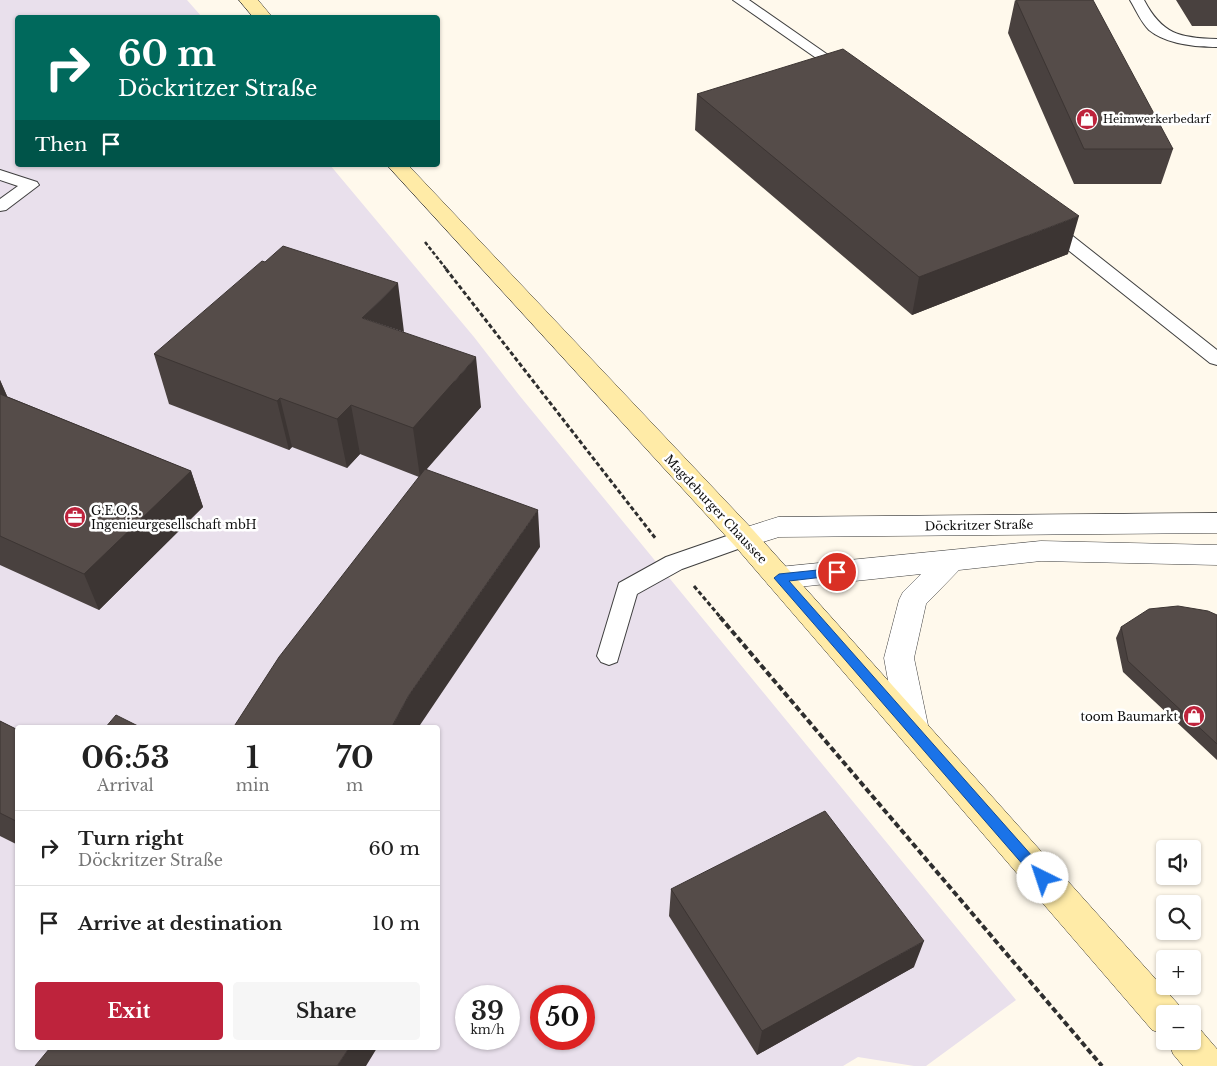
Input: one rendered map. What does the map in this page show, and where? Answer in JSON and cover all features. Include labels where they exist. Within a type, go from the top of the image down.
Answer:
[{"type":"main road","points":[[248,0],[261,15]]},
{"type":"main road","name":"Magdeburger Chaussee","points":[[399,167],[744,538],[1156,1008]]},
{"type":"main road","points":[[1194,1050],[1207,1066]]},
{"type":"street","name":"Döckritzer Straße","points":[[744,538],[778,527],[1217,523]]},
{"type":"street","points":[[779,578],[1041,551],[1217,555]]},
{"type":"street","points":[[913,730],[899,658],[913,600],[952,560]]},
{"type":"lane","points":[[740,0],[857,80]]},
{"type":"lane","points":[[1137,0],[1156,28],[1176,36],[1204,43],[1217,43]]},
{"type":"lane","points":[[0,175],[31,185],[0,206]]},
{"type":"lane","points":[[1036,216],[1217,359]]},
{"type":"lane","points":[[609,656],[627,589],[674,563],[744,538]]},
{"type":"path","points":[[418,234],[674,563],[1102,1066]]},
{"type":"shaded area","points":[[0,0],[187,0],[200,15],[15,15],[15,167],[332,167],[474,337],[519,395],[1016,1000],[926,1066],[914,1066],[858,1057],[843,1066],[0,1066]]},
{"type":"building","points":[[1016,0],[1093,0],[1173,149],[1084,149]]},
{"type":"building","points":[[843,49],[1079,216],[919,277],[697,94]]},
{"type":"building","points":[[283,246],[398,283],[362,318],[476,357],[413,428],[351,405],[337,419],[280,398],[277,401],[154,354],[262,261],[265,262]]},
{"type":"building","points":[[0,394],[191,471],[84,574],[0,536]]},
{"type":"building","points":[[425,469],[538,510],[409,695],[393,725],[235,725],[279,657]]},
{"type":"building","name":"toom Baumarkt","points":[[1178,606],[1208,611],[1217,615],[1217,744],[1128,661],[1121,627],[1149,609]]},
{"type":"building","points":[[116,715],[136,725],[108,725]]},
{"type":"building","points":[[0,721],[15,728],[15,820],[0,813]]},
{"type":"building","points":[[825,811],[924,941],[762,1031],[671,889]]},
{"type":"building","points":[[48,1050],[348,1050],[337,1066],[35,1066]]},
{"type":"place","name":"Heimwerkerbedarf","points":[[1087,119]]},
{"type":"place","name":"G.E.O.S. Ingenieurgesellschaft mbH","points":[[75,517]]},
{"type":"place","name":"toom Baumarkt","points":[[1194,716]]},
{"type":"route","points":[[837,572],[779,578],[1043,878]]}]
